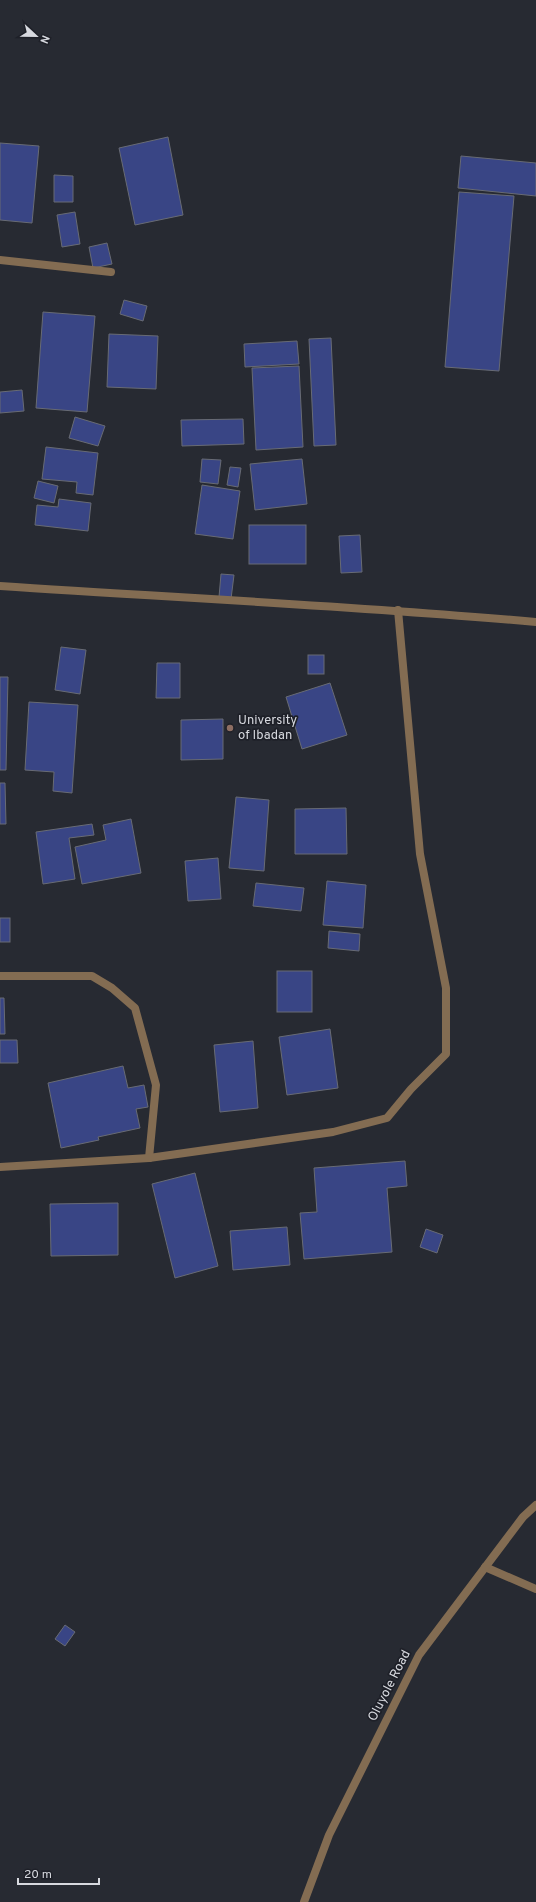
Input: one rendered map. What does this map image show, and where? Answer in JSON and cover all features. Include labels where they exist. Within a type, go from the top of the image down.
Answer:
[{"type":"street","points":[[0,260],[111,272]]},
{"type":"street","points":[[0,586],[261,604],[398,610],[536,622]]},
{"type":"street","points":[[0,1167],[149,1158],[333,1132],[387,1118],[410,1089],[446,1054],[446,988],[420,854],[398,610]]},
{"type":"street","points":[[0,976],[92,976],[112,988],[135,1008],[156,1085],[149,1158]]},
{"type":"street","name":"Oluyole Road","points":[[304,1902],[329,1835],[419,1655],[523,1517],[536,1505]]},
{"type":"street","points":[[485,1567],[536,1589]]},
{"type":"building","points":[[168,137],[183,215],[135,225],[119,148]]},
{"type":"building","points":[[0,143],[39,146],[32,223],[0,220]]},
{"type":"building","points":[[461,156],[536,163],[536,196],[458,188]]},
{"type":"building","points":[[54,175],[73,176],[73,202],[54,202]]},
{"type":"building","points":[[459,192],[514,196],[499,371],[445,367]]},
{"type":"building","points":[[75,212],[80,244],[62,247],[57,215]]},
{"type":"building","points":[[107,243],[112,264],[93,268],[89,247]]},
{"type":"building","points":[[124,300],[147,306],[143,321],[120,314]]},
{"type":"building","points":[[43,312],[95,316],[87,412],[36,408]]},
{"type":"building","points":[[109,334],[158,336],[156,389],[107,387]]},
{"type":"building","points":[[331,338],[336,445],[314,446],[309,339]]},
{"type":"building","points":[[297,341],[299,364],[245,367],[244,344]]},
{"type":"building","points":[[299,366],[303,447],[256,450],[252,368]]},
{"type":"building","points":[[22,390],[24,411],[0,413],[0,392]]},
{"type":"building","points":[[75,417],[105,426],[98,446],[69,438]]},
{"type":"building","points":[[243,419],[244,444],[182,446],[181,420]]},
{"type":"building","points":[[46,447],[98,453],[93,495],[76,493],[77,482],[42,479]]},
{"type":"building","points":[[202,459],[221,460],[218,484],[200,482]]},
{"type":"building","points":[[302,459],[307,504],[255,510],[250,464]]},
{"type":"building","points":[[230,467],[241,468],[238,487],[227,485]]},
{"type":"building","points":[[38,481],[58,486],[54,503],[34,498]]},
{"type":"building","points":[[202,485],[240,491],[233,539],[195,534]]},
{"type":"building","points":[[59,499],[91,503],[88,531],[35,525],[37,505],[58,507]]},
{"type":"building","points":[[249,525],[306,525],[306,564],[249,564]]},
{"type":"building","points":[[360,535],[362,572],[341,573],[339,536]]},
{"type":"building","points":[[221,574],[234,575],[231,599],[219,597]]},
{"type":"building","points":[[61,647],[86,650],[80,694],[55,690]]},
{"type":"building","points":[[308,655],[324,655],[324,674],[308,674]]},
{"type":"building","points":[[157,663],[180,663],[180,698],[156,698]]},
{"type":"building","points":[[0,677],[8,677],[6,770],[0,770]]},
{"type":"building","points":[[330,683],[347,735],[302,749],[286,697]]},
{"type":"building","points":[[29,702],[78,705],[72,793],[53,791],[54,772],[25,770]]},
{"type":"building","points":[[223,719],[223,759],[181,760],[181,720]]},
{"type":"building","points":[[0,783],[5,783],[6,824],[0,824]]},
{"type":"building","points":[[236,797],[269,800],[264,871],[229,868]]},
{"type":"building","points":[[346,808],[347,854],[295,854],[295,809]]},
{"type":"building","points":[[131,819],[141,873],[82,884],[75,847],[106,840],[103,825]]},
{"type":"building","points":[[92,824],[94,835],[69,838],[75,879],[43,884],[36,832]]},
{"type":"building","points":[[218,858],[221,899],[188,901],[185,861]]},
{"type":"building","points":[[327,881],[366,885],[363,928],[323,925]]},
{"type":"building","points":[[256,883],[304,888],[301,911],[253,906]]},
{"type":"building","points":[[0,918],[10,918],[10,942],[0,942]]},
{"type":"building","points":[[329,931],[360,934],[359,951],[328,948]]},
{"type":"building","points":[[277,971],[312,971],[312,1012],[277,1012]]},
{"type":"building","points":[[0,998],[4,998],[5,1034],[0,1034]]},
{"type":"building","points":[[330,1029],[338,1088],[287,1095],[279,1037]]},
{"type":"building","points":[[0,1040],[17,1040],[18,1063],[0,1063]]},
{"type":"building","points":[[253,1041],[258,1108],[220,1112],[214,1045]]},
{"type":"building","points":[[123,1066],[128,1088],[144,1085],[148,1107],[136,1109],[140,1128],[98,1137],[99,1140],[61,1148],[48,1083]]},
{"type":"building","points":[[405,1161],[407,1186],[387,1188],[392,1252],[304,1259],[300,1213],[317,1212],[314,1168]]},
{"type":"building","points":[[195,1173],[218,1266],[175,1278],[152,1184]]},
{"type":"building","points":[[118,1203],[118,1255],[51,1256],[50,1204]]},
{"type":"building","points":[[287,1227],[290,1265],[233,1270],[230,1231]]},
{"type":"building","points":[[426,1229],[443,1235],[437,1253],[420,1247]]},
{"type":"building","points":[[65,1625],[75,1632],[65,1646],[55,1639]]},
{"type":"place","name":"University of Ibadan","points":[[230,728]]}]
